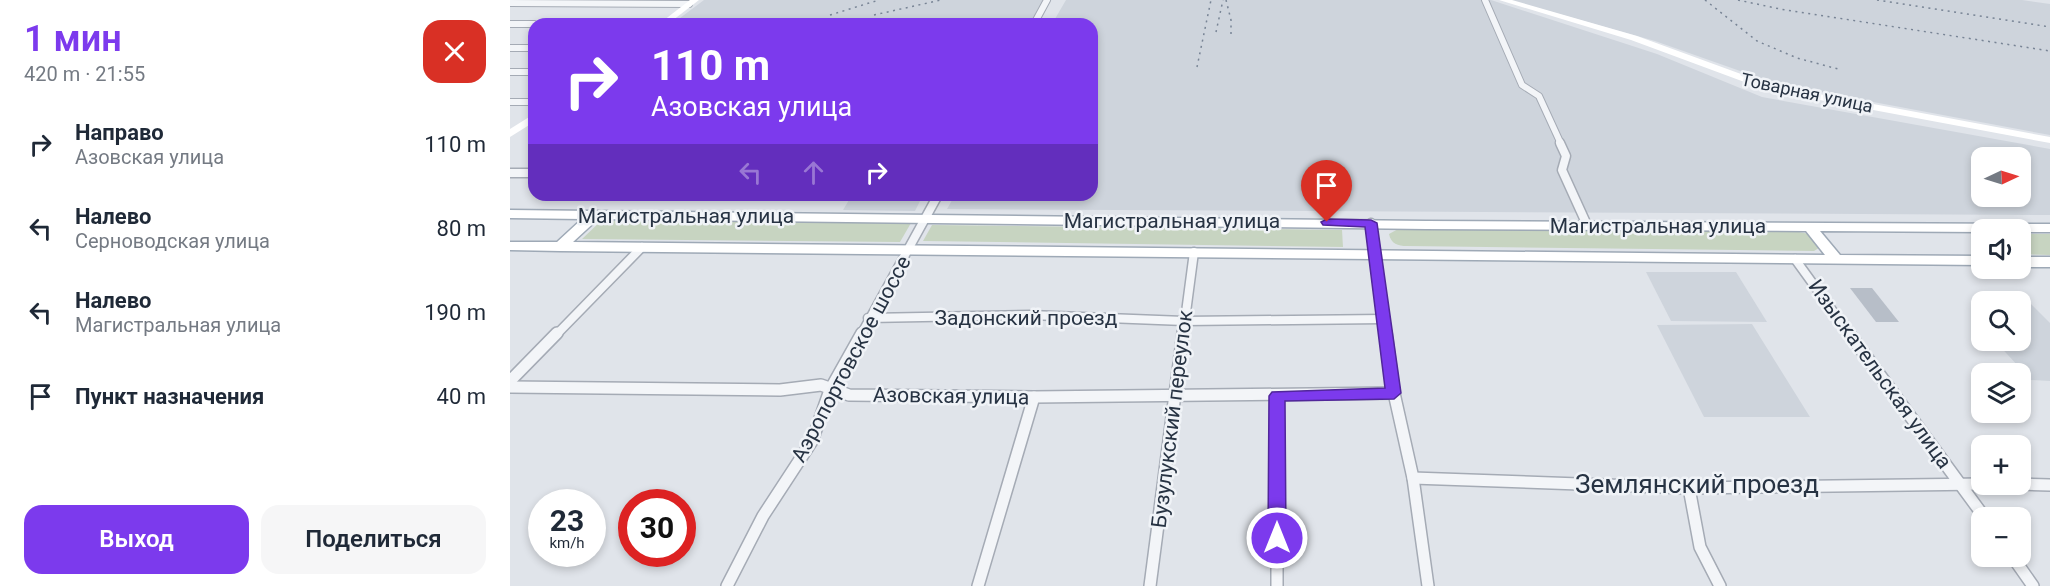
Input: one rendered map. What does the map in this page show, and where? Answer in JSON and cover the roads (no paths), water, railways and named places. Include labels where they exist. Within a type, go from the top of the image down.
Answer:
[{"type":"main road","name":"Магистральная улица","points":[[510,214],[2050,228]]},
{"type":"main road","points":[[560,247],[592,216]]},
{"type":"main road","points":[[1810,227],[1836,260]]},
{"type":"main road","name":"Магистральная улица","points":[[510,246],[1971,261]]},
{"type":"main road","points":[[2031,262],[2050,262]]},
{"type":"street","points":[[1037,18],[1047,0]]},
{"type":"street","points":[[1485,0],[1522,85],[1539,96],[1562,146],[1566,156],[1562,170],[1587,225]]},
{"type":"street","name":"Товарная улица","points":[[1503,0],[1634,38],[1769,88],[2050,140]]},
{"type":"street","points":[[510,3],[692,2]]},
{"type":"street","points":[[671,18],[692,2]]},
{"type":"street","points":[[510,24],[528,24]]},
{"type":"street","points":[[510,48],[528,48]]},
{"type":"street","points":[[510,72],[528,72]]},
{"type":"street","points":[[510,102],[528,102]]},
{"type":"street","points":[[510,134],[528,121]]},
{"type":"street","points":[[510,173],[528,173]]},
{"type":"street","name":"Аэропортовское шоссе","points":[[727,586],[763,516],[812,441],[830,390],[935,201]]},
{"type":"street","points":[[1371,223],[1394,393],[1413,478],[1428,586]]},
{"type":"street","points":[[510,381],[642,247]]},
{"type":"street","name":"Бузулукский переулок","points":[[1150,586],[1194,252]]},
{"type":"street","name":"Изыскательская улица","points":[[1795,259],[1977,507]]},
{"type":"street","name":"Задонский проезд","points":[[868,318],[1031,315],[1184,321],[1384,319]]},
{"type":"street","name":"Азовская улица","points":[[510,387],[780,390],[821,385],[849,395],[1034,397],[1394,393]]},
{"type":"street","points":[[1277,396],[1277,586]]},
{"type":"street","points":[[978,586],[1034,397]]},
{"type":"street","name":"Землянский проезд","points":[[1413,478],[1689,488],[1971,484]]},
{"type":"street","points":[[2031,484],[2050,485]]},
{"type":"street","points":[[1689,488],[1700,547],[1720,586]]},
{"type":"street","points":[[2020,567],[2033,586]]},
{"type":"railway","points":[[830,15],[879,0]]},
{"type":"railway","points":[[874,15],[941,0]]},
{"type":"railway","points":[[1197,67],[1211,0]]},
{"type":"railway","points":[[1216,32],[1223,0]]},
{"type":"railway","points":[[1226,0],[1231,20],[1231,37]]},
{"type":"railway","points":[[1705,0],[1757,41],[1797,58],[1838,69]]},
{"type":"railway","points":[[1738,0],[1780,9],[2050,51]]},
{"type":"railway","points":[[1877,0],[2050,27]]}]
